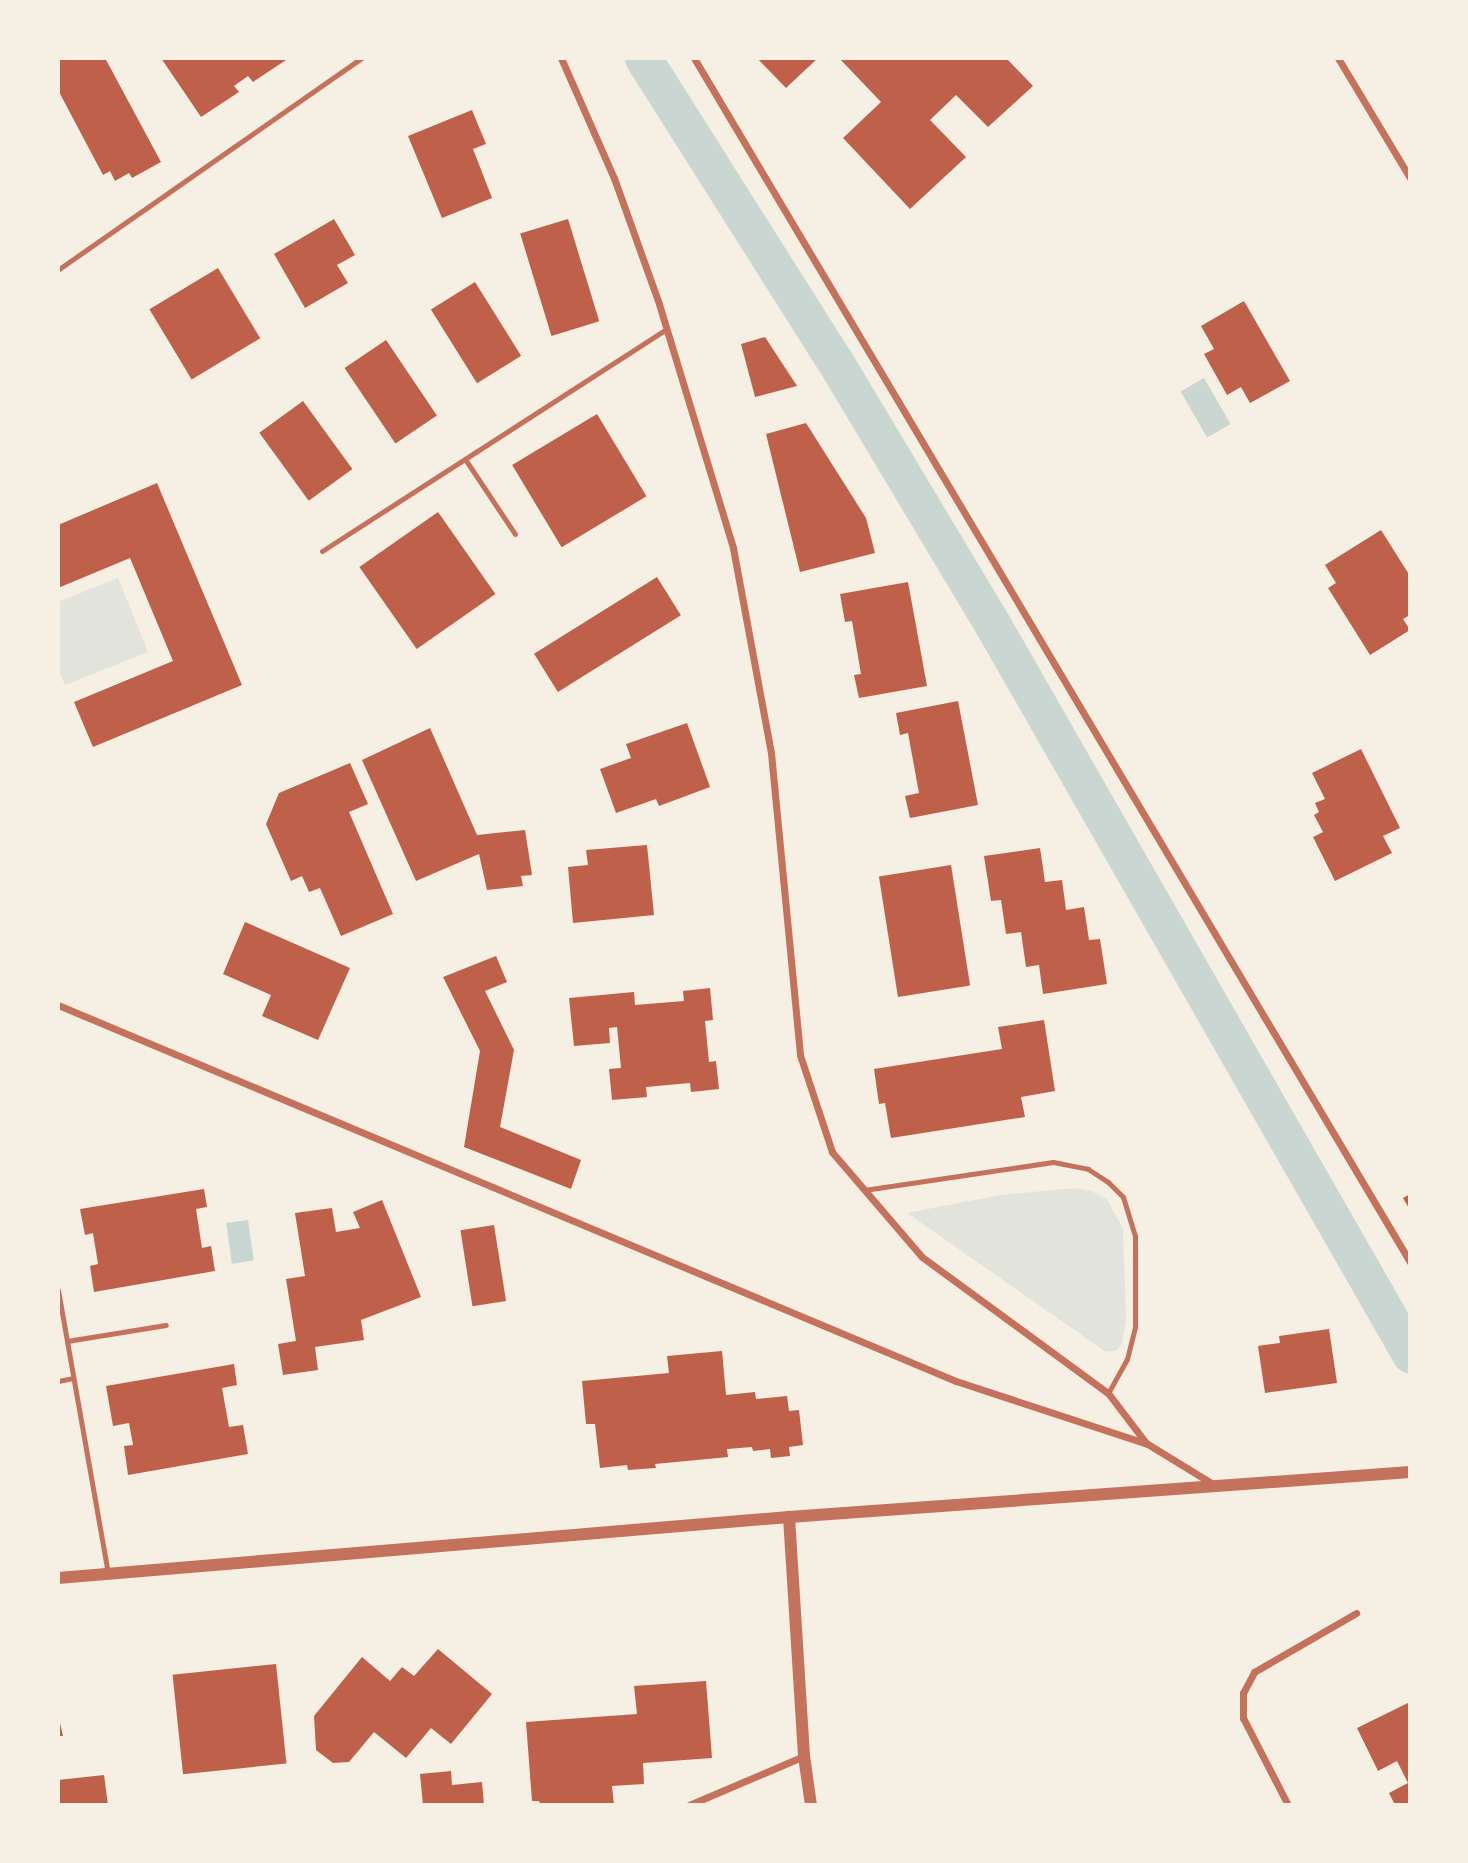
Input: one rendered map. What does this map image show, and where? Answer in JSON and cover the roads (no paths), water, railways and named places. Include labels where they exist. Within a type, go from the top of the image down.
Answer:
[{"type":"street","points":[[561,58],[614,178],[667,329],[736,561],[771,753],[800,1055],[832,1152],[922,1257],[1108,1393],[1146,1443]]},
{"type":"street","points":[[694,58],[1410,1262]]},
{"type":"street","points":[[1338,58],[1410,178]]},
{"type":"street","points":[[58,1005],[956,1381],[1146,1443],[1217,1487]]},
{"type":"street","points":[[58,1578],[789,1517],[1409,1473]]},
{"type":"street","points":[[789,1517],[804,1756],[811,1805]]},
{"type":"street","points":[[1288,1805],[1243,1718],[1243,1693],[1254,1672],[1356,1613]]},
{"type":"street","points":[[689,1805],[804,1756]]},
{"type":"lane","points":[[59,269],[362,58]]},
{"type":"lane","points":[[322,551],[667,329]]},
{"type":"lane","points":[[465,459],[515,534]]},
{"type":"lane","points":[[864,1190],[1053,1162],[1088,1169],[1108,1182],[1123,1197],[1132,1215],[1135,1327],[1127,1359],[1108,1393]]},
{"type":"lane","points":[[58,1290],[107,1574]]},
{"type":"lane","points":[[66,1341],[166,1325]]},
{"type":"lane","points":[[58,1381],[73,1378]]},
{"type":"waterway","points":[[643,58],[833,358],[994,627],[1410,1354]]}]
